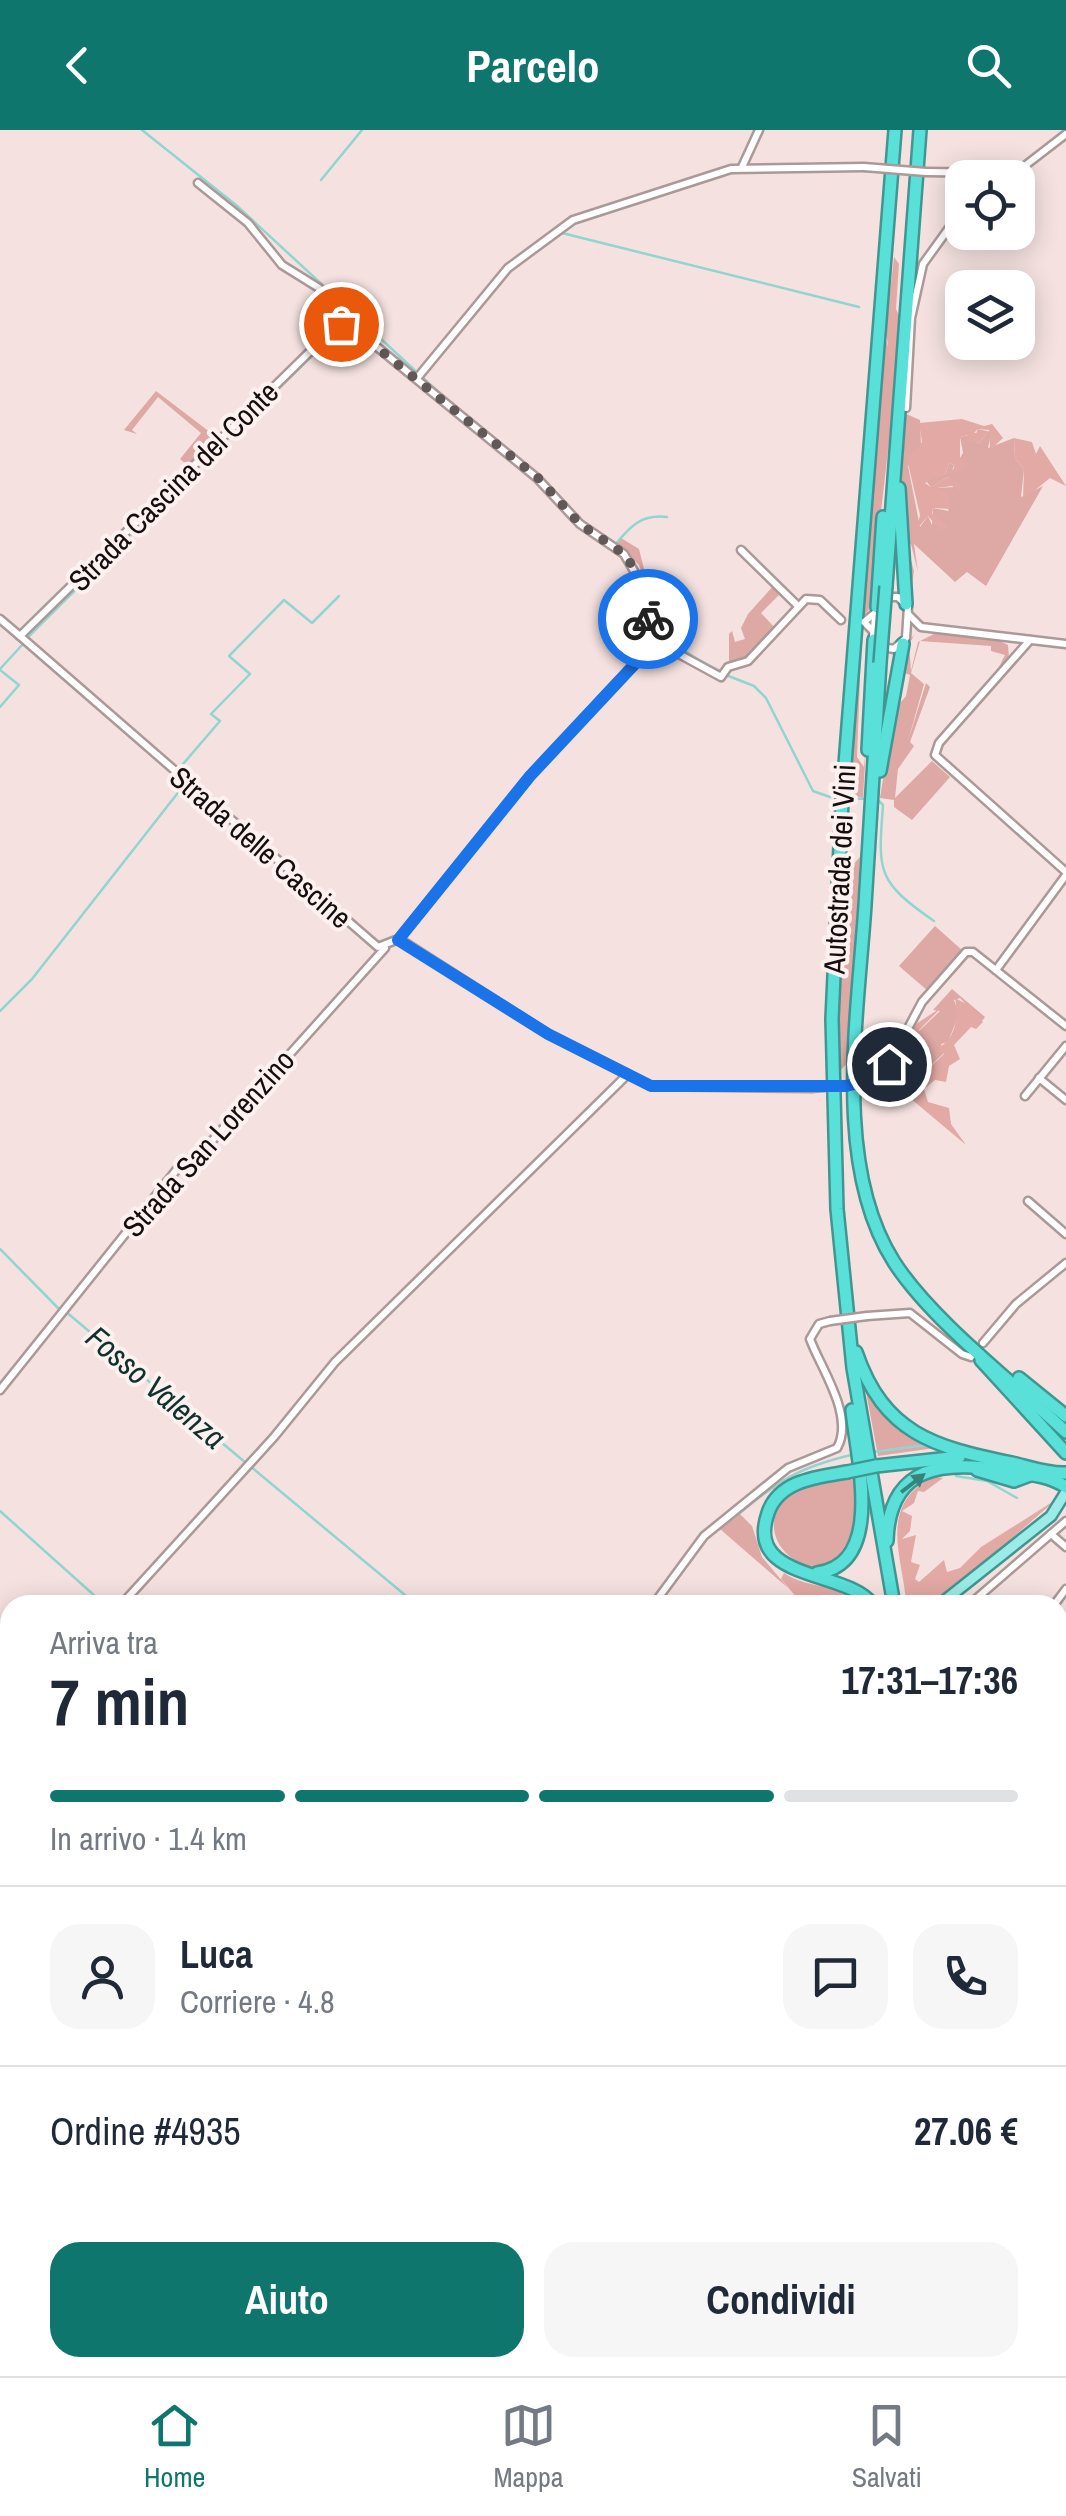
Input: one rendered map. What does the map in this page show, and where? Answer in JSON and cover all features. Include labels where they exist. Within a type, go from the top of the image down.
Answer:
[{"type":"highway","name":"Autostrada dei Vini","points":[[890,1595],[858,1404],[838,1209],[832,1051],[836,892],[891,130]]},
{"type":"highway","name":"Autostrada dei Vini","points":[[890,1595],[850,1391],[829,1178],[826,934],[891,130]]},
{"type":"highway","points":[[920,130],[857,1022],[860,1177],[874,1223],[892,1260],[914,1288],[1066,1432]]},
{"type":"highway","points":[[895,444],[900,450],[907,609]]},
{"type":"highway","points":[[876,610],[890,452],[895,444]]},
{"type":"highway","points":[[872,803],[867,767],[874,636]]},
{"type":"highway","points":[[872,803],[904,641]]},
{"type":"highway","points":[[838,1209],[856,1352],[876,1398],[916,1434],[1006,1480],[1030,1475],[1066,1490]]},
{"type":"highway","points":[[974,1346],[976,1342],[1066,1416]]},
{"type":"highway","points":[[974,1346],[991,1372],[1066,1454],[1056,1470],[1045,1471]]},
{"type":"highway","points":[[801,1573],[822,1573],[838,1566],[852,1552],[860,1528],[850,1391]]},
{"type":"highway","points":[[861,1595],[848,1584],[787,1567],[771,1550],[767,1514],[776,1498],[792,1485],[876,1466],[949,1458],[1066,1473]]},
{"type":"highway","points":[[891,1595],[886,1547],[892,1506],[919,1475],[949,1465],[975,1463]]},
{"type":"main road","points":[[951,1595],[1051,1516],[1066,1490]]},
{"type":"main road","points":[[960,1595],[1066,1510]]},
{"type":"street","points":[[742,167],[759,130]]},
{"type":"street","points":[[1032,160],[1066,134]]},
{"type":"street","points":[[421,374],[508,268],[572,220],[680,182],[742,167],[864,167],[945,172]]},
{"type":"street","points":[[198,184],[253,228],[282,265],[318,288],[348,324],[421,374],[466,424],[544,485],[580,524],[628,558],[646,614],[661,636],[685,658],[721,676],[728,666],[748,661],[798,606],[816,598],[841,620]]},
{"type":"street","points":[[906,408],[912,313],[923,264],[945,234]]},
{"type":"street","name":"Strada Cascina del Conte","points":[[20,636],[334,328],[348,324]]},
{"type":"street","points":[[741,550],[798,606]]},
{"type":"street","points":[[921,627],[888,649],[864,622],[888,597],[907,609],[921,627],[1066,644]]},
{"type":"street","points":[[904,641],[907,609]]},
{"type":"street","points":[[0,620],[20,636]]},
{"type":"street","name":"Strada delle Cascine","points":[[20,636],[370,942],[385,948]]},
{"type":"street","points":[[385,948],[398,940],[542,762],[661,636]]},
{"type":"street","points":[[1012,660],[1013,638]]},
{"type":"street","points":[[996,970],[1066,874],[934,755],[939,743],[1030,640]]},
{"type":"street","points":[[398,940],[548,1034],[664,1088],[863,1084],[886,1068],[926,996],[964,954],[972,952],[1066,1026]]},
{"type":"street","name":"Strada San Lorenzino","points":[[0,1390],[178,1168],[211,1142],[385,948]]},
{"type":"street","points":[[1025,1096],[1066,1046]]},
{"type":"street","points":[[131,1595],[274,1437],[334,1362],[628,1074]]},
{"type":"street","points":[[1039,1078],[1066,1100]]},
{"type":"street","points":[[1028,1201],[1066,1234]]},
{"type":"street","points":[[660,1595],[704,1536],[788,1468],[837,1448],[841,1434],[834,1397],[810,1339],[818,1324],[910,1312],[962,1354],[1066,1264]]},
{"type":"street","points":[[981,1595],[1066,1522]]},
{"type":"street","points":[[1051,1534],[1066,1547]]},
{"type":"shaded area","points":[[894,257],[899,264],[896,309],[901,320],[894,398],[886,330]]},
{"type":"shaded area","points":[[886,340],[892,360],[894,398],[870,608],[863,617]]},
{"type":"shaded area","points":[[156,391],[217,440],[190,467],[180,459],[201,433],[158,397],[132,430],[137,434],[124,430]]},
{"type":"shaded area","points":[[904,413],[920,420],[921,445],[908,466],[920,527],[928,516],[932,525],[933,508],[949,511],[937,488],[955,487],[948,477],[931,487],[926,481],[946,473],[949,463],[954,465],[952,471],[963,453],[960,437],[969,435],[978,444],[987,433],[975,436],[978,429],[991,432],[988,448],[1014,438],[1015,459],[1024,469],[1021,497],[1043,486],[986,586],[967,572],[955,582],[914,544],[918,572],[911,544],[906,543],[914,571],[910,598],[901,489]]},
{"type":"shaded area","points":[[962,419],[984,426],[992,424],[1003,438],[990,450],[989,430],[978,429],[974,433],[987,433],[978,444],[969,442],[968,435],[960,437],[960,458],[967,463],[966,468],[954,473],[954,465],[949,463],[946,473],[925,483],[931,487],[948,477],[960,484],[960,491],[952,486],[937,488],[948,491],[951,509],[933,508],[932,514],[949,526],[941,531],[928,516],[917,529],[920,515],[907,459],[922,442],[919,423]]},
{"type":"shaded area","points":[[1014,438],[1032,442],[1036,454],[1040,446],[1066,486],[1050,478],[1023,500],[1024,469],[1015,459]]},
{"type":"shaded area","points":[[621,538],[639,549],[645,573],[661,592],[670,584],[681,614],[668,626],[660,614],[657,616],[639,565],[617,543]]},
{"type":"shaded area","points":[[774,585],[782,592],[761,613],[775,628],[746,660],[729,663],[729,634],[732,631],[735,642],[745,639],[741,628],[748,614]]},
{"type":"shaded area","points":[[862,625],[857,757],[864,767],[866,747],[863,798],[848,794]]},
{"type":"shaded area","points":[[926,631],[1000,641],[1008,645],[1009,658],[996,673],[1005,655],[991,651],[991,646],[920,641],[934,634]]},
{"type":"shaded area","points":[[915,634],[909,644],[911,671],[920,641],[911,673],[924,684],[908,741],[926,683],[930,687],[910,742],[914,746],[898,769],[895,798],[932,761],[950,777],[912,820],[894,807],[894,800],[880,798],[894,710],[906,696],[910,675],[902,672],[906,652],[909,642]]},
{"type":"shaded area","points":[[860,857],[849,1061],[839,1072],[841,878]]},
{"type":"shaded area","points":[[935,926],[963,951],[928,991],[899,966]]},
{"type":"shaded area","points":[[952,989],[985,1017],[982,1021],[960,998],[954,1000],[959,1014],[948,1042],[941,1044],[944,1053],[927,1069],[923,1084],[916,1085],[918,1067],[925,1058],[923,1049],[913,1058],[911,1055],[923,1041],[918,1032],[940,1011],[933,1010]]},
{"type":"shaded area","points":[[930,997],[916,1024],[942,1007],[919,1030],[923,1041],[911,1052],[914,1058],[924,1049],[927,1051],[916,1085],[923,1084],[927,1070],[944,1054],[939,1047],[953,1032],[955,998],[970,1006],[983,1022],[976,1029],[971,1027],[954,1045],[960,1059],[949,1066],[946,1082],[935,1080],[924,1089],[928,1102],[949,1108],[951,1124],[966,1145],[891,1082],[862,1095],[859,1090],[891,1068]]},
{"type":"shaded area","points":[[864,1381],[897,1426],[935,1448],[878,1456]]},
{"type":"shaded area","points":[[853,1476],[856,1519],[849,1545],[830,1563],[815,1567],[790,1557],[776,1538],[774,1526],[781,1503],[806,1486]]},
{"type":"shaded area","points":[[931,1476],[943,1478],[924,1492],[918,1491],[914,1503],[902,1511],[912,1516],[910,1531],[902,1539],[916,1535],[911,1562],[920,1565],[915,1579],[919,1582],[944,1560],[947,1572],[960,1568],[981,1547],[1057,1499],[947,1595],[905,1595],[898,1546],[899,1517],[904,1503],[913,1491]]},
{"type":"shaded area","points":[[740,1514],[752,1526],[762,1557],[788,1588],[720,1529]]},
{"type":"shaded area","points":[[784,1573],[846,1595],[795,1595],[781,1579]]},
{"type":"waterway","points":[[142,130],[236,205],[447,400]]},
{"type":"waterway","points":[[321,180],[362,130]]},
{"type":"waterway","points":[[562,233],[859,307]]},
{"type":"waterway","points":[[521,263],[558,235]]},
{"type":"waterway","points":[[192,474],[328,340]]},
{"type":"waterway","points":[[428,371],[434,363]]},
{"type":"waterway","points":[[518,459],[549,487]]},
{"type":"waterway","points":[[27,638],[189,477]]},
{"type":"waterway","points":[[615,545],[637,523],[650,517],[667,517]]},
{"type":"waterway","points":[[627,553],[660,628],[687,653],[720,671]]},
{"type":"waterway","points":[[177,771],[220,721],[211,714],[250,674],[229,656],[284,600],[312,623],[339,596]]},
{"type":"waterway","points":[[0,624],[18,640]]},
{"type":"waterway","points":[[0,669],[23,644],[181,781]]},
{"type":"waterway","points":[[0,670],[19,685],[0,707]]},
{"type":"waterway","points":[[726,675],[754,686],[766,698],[813,791],[830,797]]},
{"type":"waterway","points":[[0,1011],[32,979],[184,785]]},
{"type":"waterway","points":[[847,798],[865,799]]},
{"type":"waterway","points":[[879,801],[883,805],[881,845],[885,873],[901,895],[934,921]]},
{"type":"waterway","name":"Fosso Valenza","points":[[0,1249],[59,1309]]},
{"type":"waterway","name":"Fosso Valenza","points":[[65,1311],[246,1463]]},
{"type":"waterway","name":"Fosso Valenza","points":[[872,1452],[927,1445]]},
{"type":"waterway","name":"Fosso Valenza","points":[[720,1528],[794,1475],[851,1455]]},
{"type":"waterway","name":"Fosso Valenza","points":[[250,1466],[405,1595]]},
{"type":"waterway","points":[[956,1476],[987,1481],[1017,1498]]},
{"type":"waterway","points":[[0,1511],[94,1595]]},
{"type":"waterway","name":"Fosso Valenza","points":[[703,1542],[715,1531]]},
{"type":"way so far","points":[[341,324],[348,324],[418,378],[478,434],[538,478],[580,524],[624,554],[633,567],[648,619]]},
{"type":"route","points":[[648,619],[661,636],[554,748],[477,838],[398,940],[447,967],[548,1034],[651,1086],[846,1086],[873,1079],[889,1064]]}]
